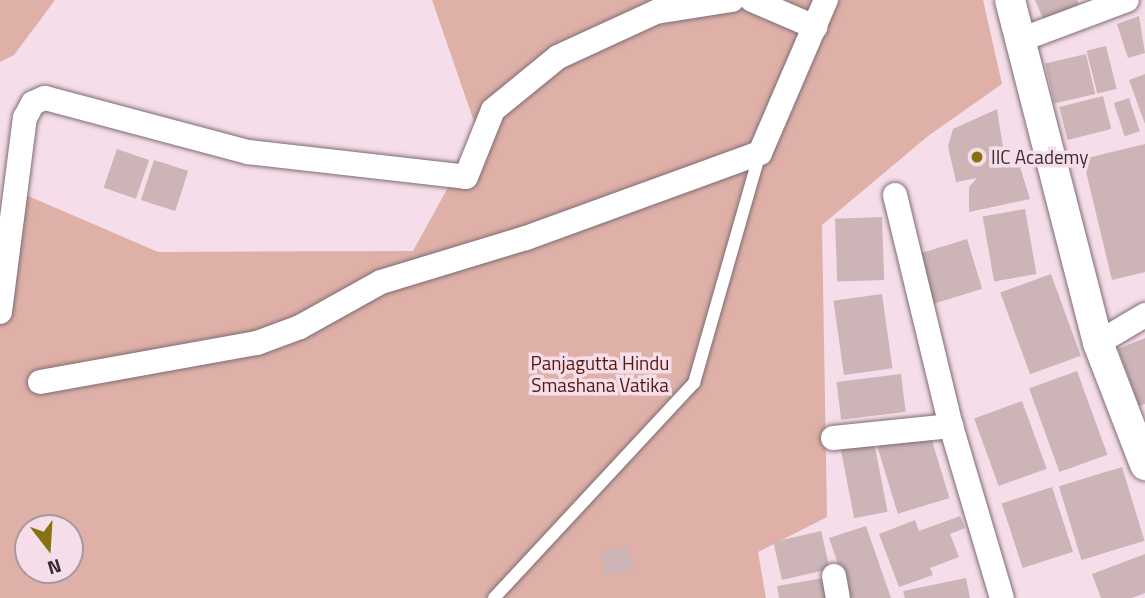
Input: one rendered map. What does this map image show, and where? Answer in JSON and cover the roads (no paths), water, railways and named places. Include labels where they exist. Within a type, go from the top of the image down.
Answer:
[{"type":"street","points":[[0,312],[24,118],[33,103],[45,98],[248,152],[466,177],[493,110],[558,57],[656,12],[732,0]]},
{"type":"street","points":[[752,0],[815,27]]},
{"type":"street","points":[[40,382],[257,343],[300,327],[382,282],[526,238],[760,153],[826,0]]},
{"type":"street","points":[[1010,0],[1098,343],[1145,464]]},
{"type":"street","points":[[1020,40],[1127,0]]},
{"type":"street","points":[[1140,0],[1145,10]]},
{"type":"street","points":[[895,195],[951,426],[1002,598]]},
{"type":"street","points":[[1098,343],[1145,315]]},
{"type":"street","points":[[834,438],[951,426]]},
{"type":"lane","points":[[494,598],[694,383],[760,153]]},
{"type":"place","name":"IIC Academy","points":[[977,157]]},
{"type":"park label","name":"Panjagutta Hindu Smashana Vatika","points":[[600,374]]}]
